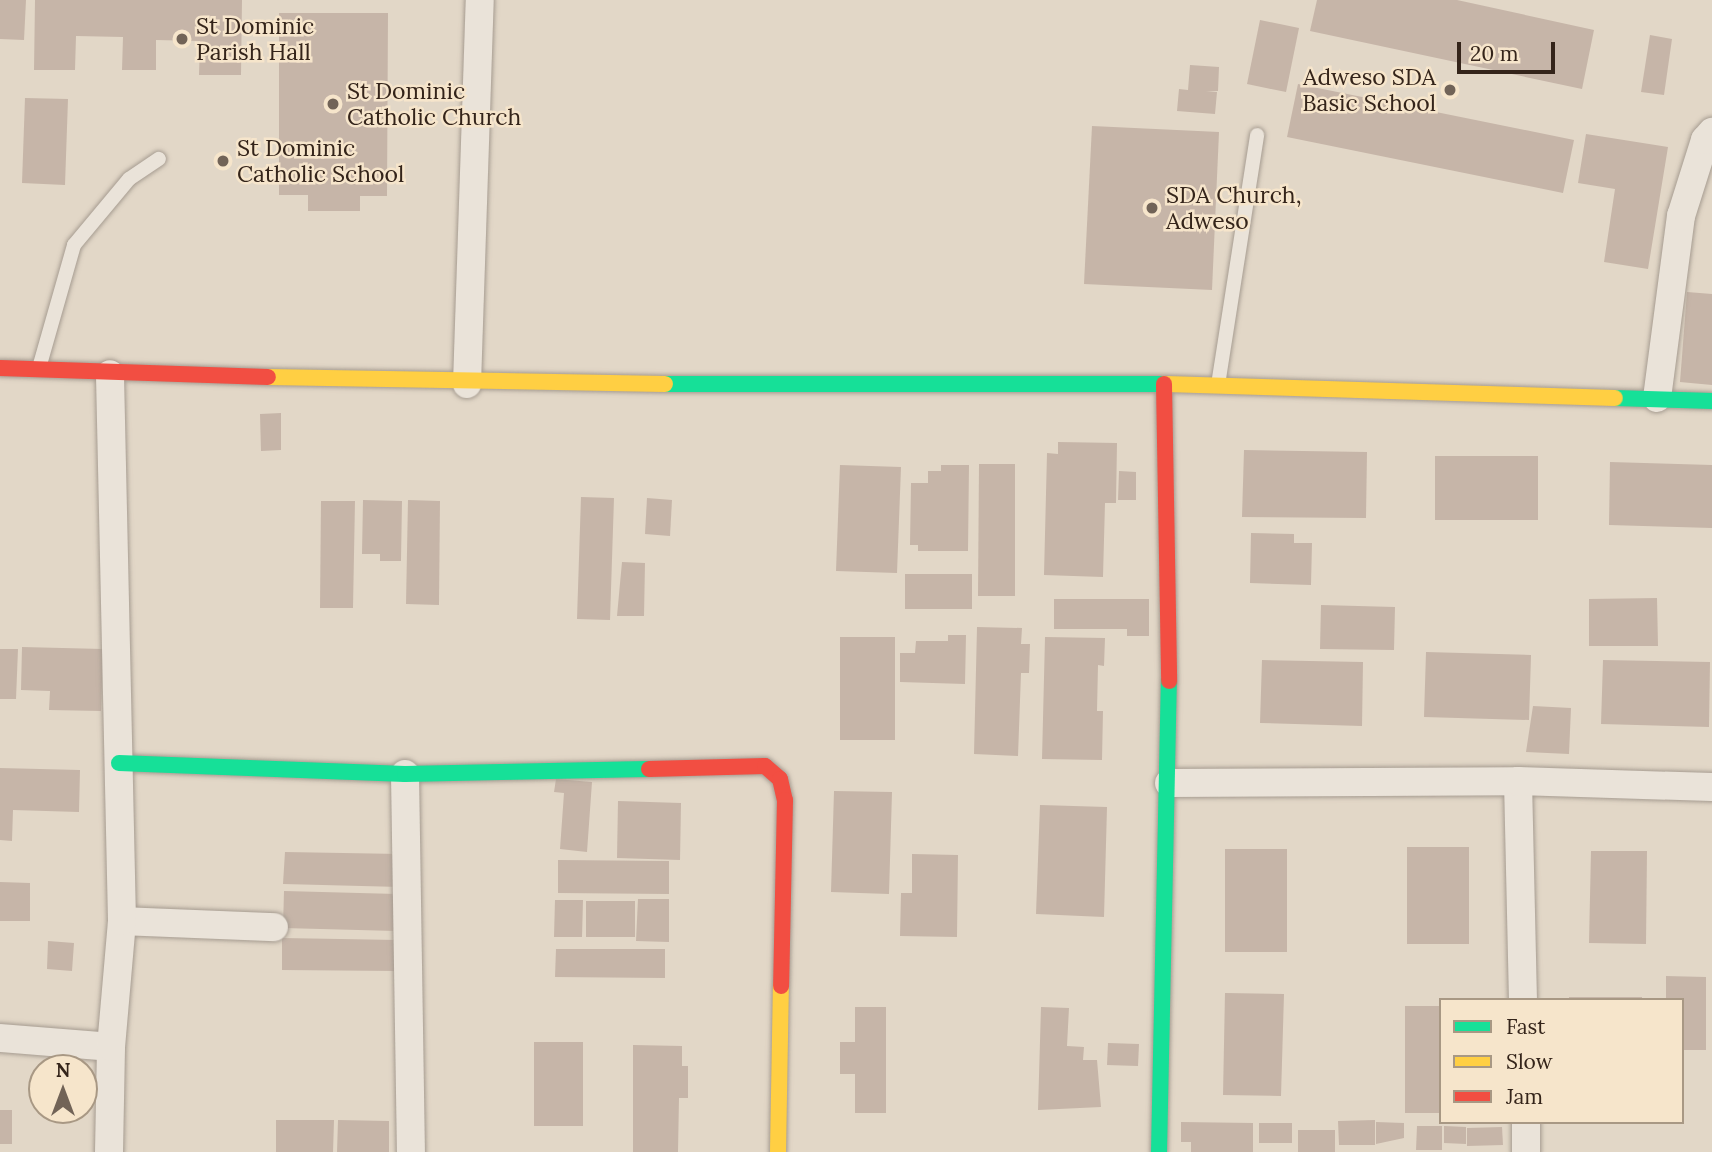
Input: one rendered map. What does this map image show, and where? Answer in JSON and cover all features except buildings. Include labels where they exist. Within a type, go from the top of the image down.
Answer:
[{"type":"street","points":[[467,384],[481,0]]},
{"type":"street","points":[[1657,398],[1681,216],[1705,140],[1712,132]]},
{"type":"street","points":[[0,368],[110,374],[467,384],[1164,384],[1712,401]]},
{"type":"street","points":[[109,1152],[111,1046],[122,921],[110,374]]},
{"type":"street","points":[[1159,1152],[1169,783],[1164,384]]},
{"type":"street","points":[[119,763],[405,774],[765,766],[780,779],[785,800],[778,1152]]},
{"type":"street","points":[[405,774],[411,1152]]},
{"type":"street","points":[[1169,783],[1518,781],[1712,787]]},
{"type":"street","points":[[1518,781],[1523,998]]},
{"type":"street","points":[[122,921],[274,927]]},
{"type":"street","points":[[0,1038],[111,1046]]},
{"type":"street","points":[[1526,1124],[1526,1152]]},
{"type":"lane","points":[[1218,386],[1257,135]]},
{"type":"lane","points":[[39,370],[74,245],[129,178],[159,159]]},
{"type":"traffic: fast","points":[[665,384],[1166,384]]},
{"type":"traffic: fast","points":[[1615,398],[1712,401]]},
{"type":"traffic: fast","points":[[1159,1152],[1169,681]]},
{"type":"traffic: fast","points":[[119,763],[405,774],[649,769]]},
{"type":"traffic: slow","points":[[268,377],[665,384]]},
{"type":"traffic: slow","points":[[1166,384],[1615,398]]},
{"type":"traffic: slow","points":[[778,1152],[781,986]]},
{"type":"traffic: jam","points":[[0,368],[268,377]]},
{"type":"traffic: jam","points":[[1164,384],[1169,681]]},
{"type":"traffic: jam","points":[[649,769],[765,766],[780,779],[785,800],[781,986]]},
{"type":"place","name":"St Dominic Parish Hall","points":[[182,39]]},
{"type":"place","name":"Adweso SDA Basic School","points":[[1450,90]]},
{"type":"place","name":"St Dominic Catholic Church","points":[[333,104]]},
{"type":"place","name":"St Dominic Catholic School","points":[[223,161]]},
{"type":"place","name":"SDA Church, Adweso","points":[[1152,208]]}]
